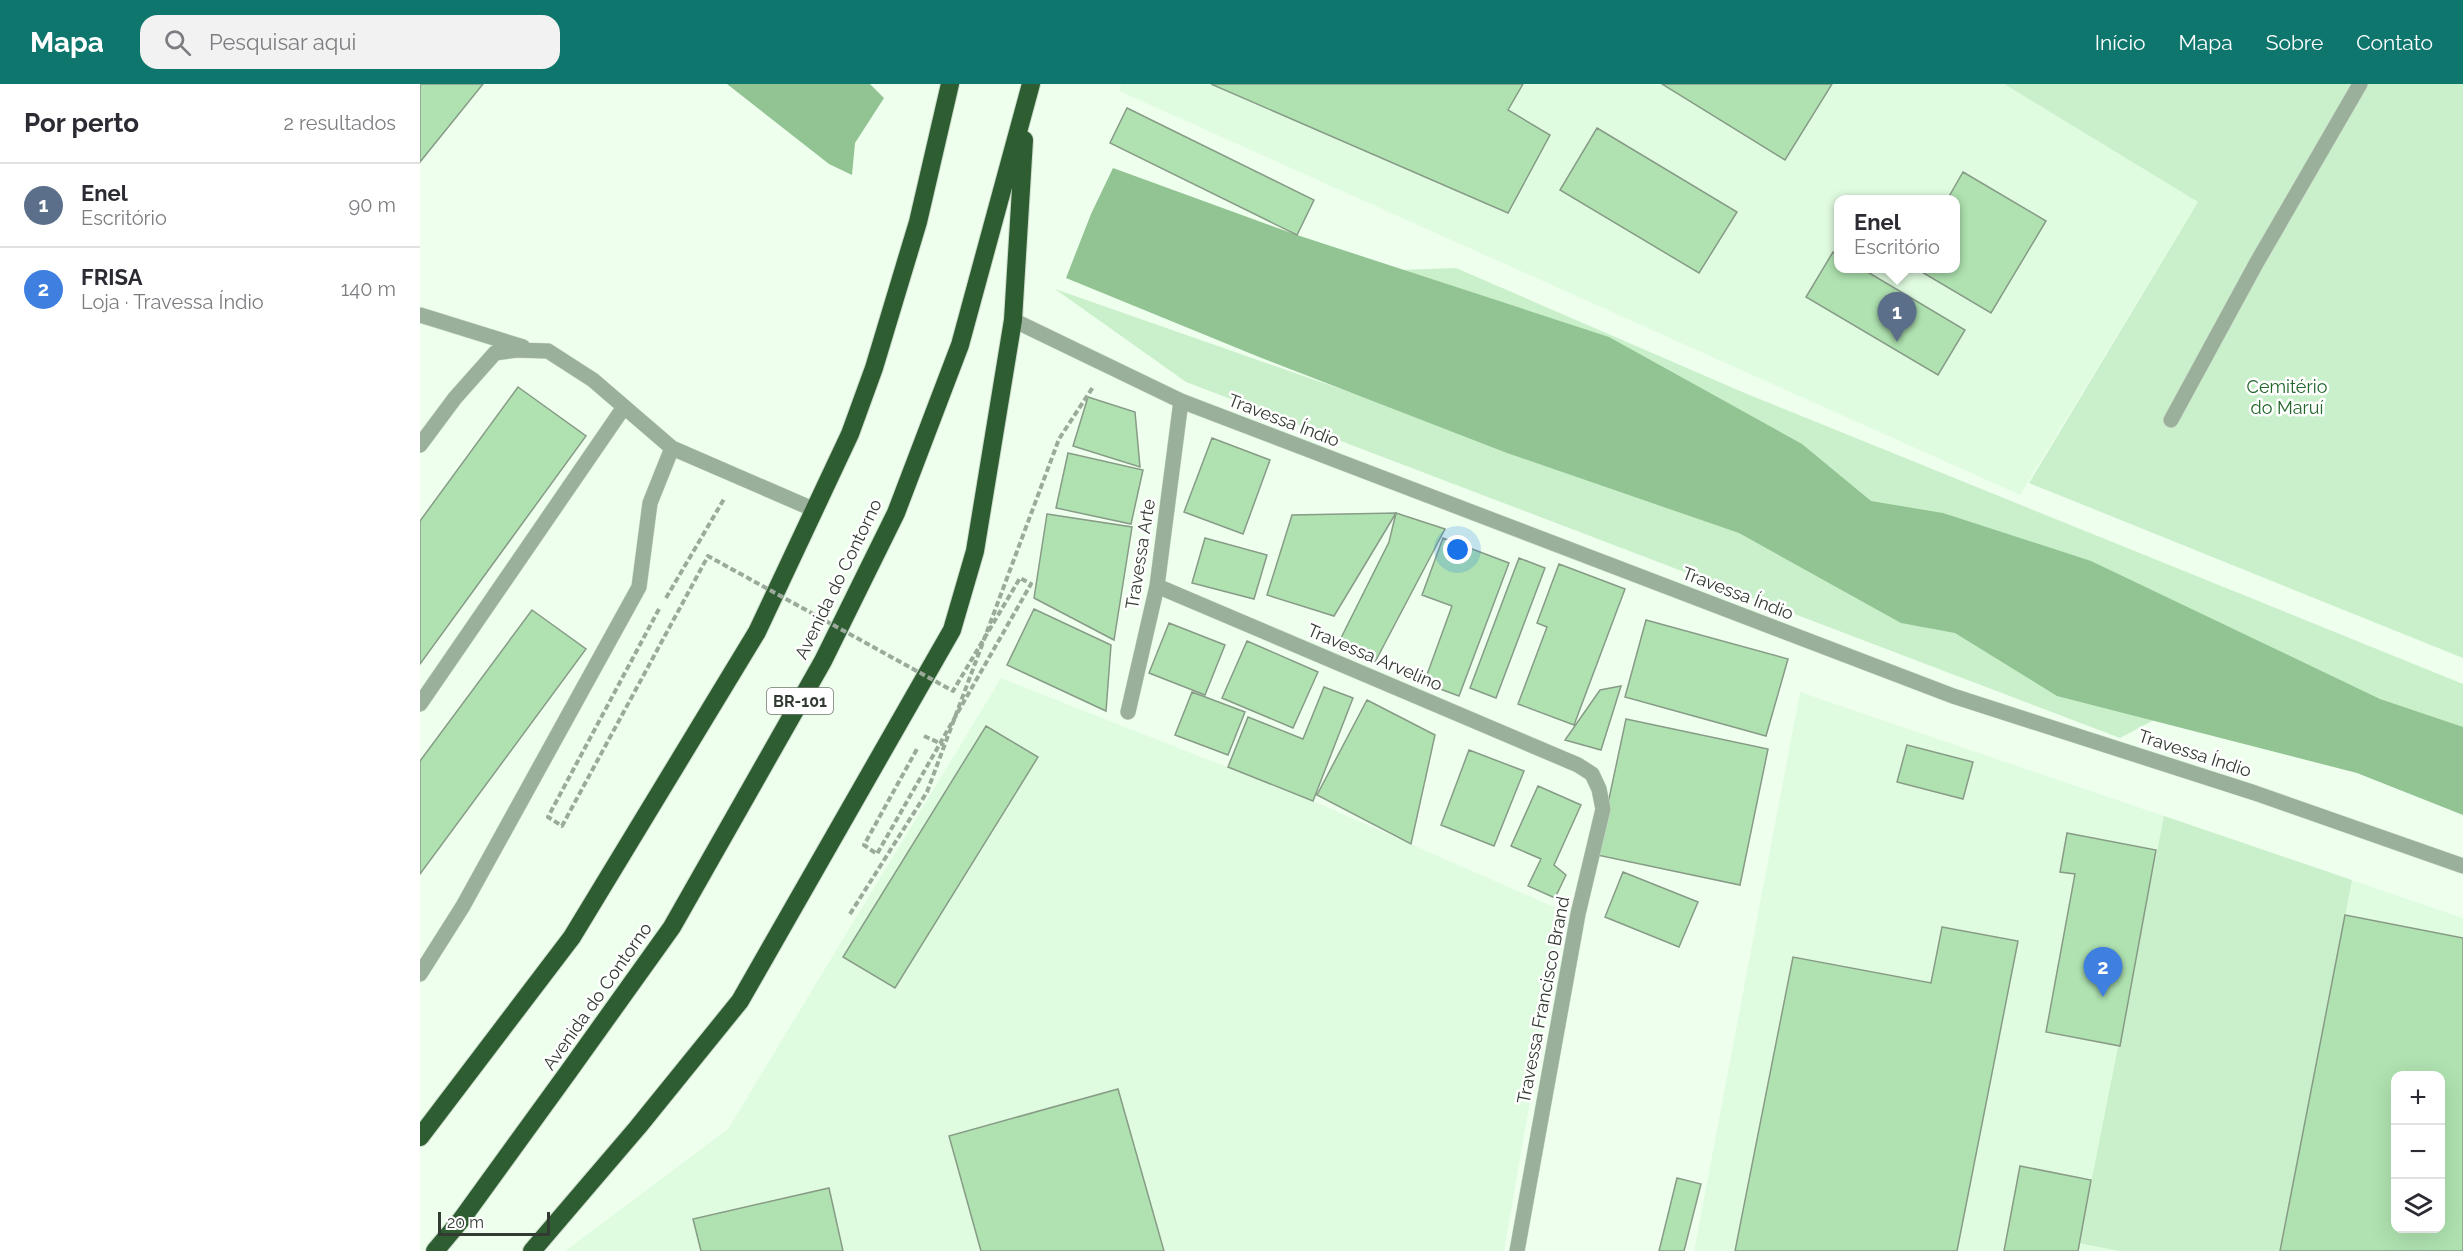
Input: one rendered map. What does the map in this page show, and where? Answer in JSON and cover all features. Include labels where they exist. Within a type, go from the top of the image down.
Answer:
[{"type":"highway","points":[[420,1137],[572,937],[757,632],[850,434],[874,368],[918,222],[950,84]]},
{"type":"highway","name":"Avenida do Contorno","points":[[435,1251],[488,1183],[672,927],[823,661],[896,513],[960,345],[1030,84]]},
{"type":"highway","points":[[532,1251],[638,1127],[740,1001],[952,630],[975,551],[1013,320],[1026,105]]},
{"type":"street","points":[[2171,420],[2257,262],[2360,84]]},
{"type":"street","points":[[420,315],[534,350]]},
{"type":"street","name":"Travessa Índio","points":[[1013,320],[1181,401],[1953,696],[2255,793],[2463,866]]},
{"type":"street","points":[[420,445],[455,398],[495,353],[548,351],[593,380],[672,448],[814,510]]},
{"type":"street","name":"Travessa Arte","points":[[1128,712],[1157,586],[1181,401]]},
{"type":"street","points":[[420,704],[624,407]]},
{"type":"street","points":[[420,974],[463,906],[639,587],[650,503],[672,448]]},
{"type":"street","name":"Travessa Arvelino","points":[[1157,586],[1578,765]]},
{"type":"street","name":"Travessa Francisco Brand","points":[[1517,1251],[1578,914],[1603,809],[1596,781],[1592,774],[1578,765]]},
{"type":"path","points":[[737,477],[659,609],[548,817],[562,826],[708,556],[953,691],[1020,578],[1031,584],[877,854],[864,845],[924,735],[944,745]]},
{"type":"shaded area","points":[[727,84],[870,84],[884,98],[855,143],[852,175],[829,164]]},
{"type":"shaded area","points":[[1121,84],[2004,84],[2198,202],[2020,495],[1119,91]]},
{"type":"shaded area","points":[[1113,168],[1297,235],[1609,337],[1802,444],[1871,501],[1943,513],[2091,561],[2380,699],[2463,727],[2463,815],[2357,773],[2057,696],[1955,633],[1901,623],[1739,533],[1507,453],[1259,357],[1066,278],[1091,214]]},
{"type":"shaded area","points":[[1001,678],[1313,801],[1563,911],[1504,1251],[565,1251],[728,1129]]},
{"type":"shaded area","points":[[1800,692],[2463,918],[2463,1251],[1694,1251]]},
{"type":"green space","name":"Cemitério do Maruí","points":[[2004,84],[2463,84],[2463,658],[2029,483],[2198,202]]},
{"type":"green space","points":[[1456,268],[1747,394],[2463,684],[2463,769],[2182,644],[1367,271]]},
{"type":"green space","points":[[1055,289],[2207,692],[2120,738],[1186,382]]},
{"type":"green space","points":[[2164,816],[2352,880],[2280,1251],[2119,1251],[2079,1243]]},
{"type":"building","points":[[420,84],[483,84],[420,162]]},
{"type":"building","points":[[1211,84],[1523,84],[1508,110],[1550,135],[1508,213]]},
{"type":"building","points":[[1662,84],[1832,84],[1785,160]]},
{"type":"building","points":[[1127,108],[1314,200],[1297,235],[1110,143]]},
{"type":"building","points":[[1597,128],[1737,212],[1699,273],[1560,190]]},
{"type":"building","points":[[1963,172],[2046,221],[1991,313],[1923,273],[1960,273],[1960,195],[1950,195]]},
{"type":"building","points":[[1833,252],[1834,273],[1869,273],[1965,330],[1938,375],[1806,297]]},
{"type":"building","points":[[518,387],[586,436],[420,664],[420,521]]},
{"type":"building","points":[[1088,397],[1135,412],[1140,467],[1073,446]]},
{"type":"building","points":[[1212,438],[1270,460],[1243,534],[1184,512]]},
{"type":"building","points":[[1068,453],[1143,470],[1131,524],[1056,508]]},
{"type":"building","points":[[1396,513],[1334,616],[1267,595],[1292,515]]},
{"type":"building","points":[[1396,513],[1445,529],[1375,662],[1340,640],[1389,542]]},
{"type":"building","points":[[1047,514],[1132,527],[1114,640],[1034,598]]},
{"type":"building","points":[[1205,538],[1267,555],[1254,599],[1192,583]]},
{"type":"building","points":[[1443,538],[1509,563],[1459,696],[1424,683],[1452,606],[1422,595]]},
{"type":"building","points":[[1519,558],[1545,568],[1496,698],[1470,688]]},
{"type":"building","points":[[1559,564],[1625,589],[1574,725],[1518,704],[1547,627],[1537,623]]},
{"type":"building","points":[[1034,609],[1111,645],[1106,711],[1007,665]]},
{"type":"building","points":[[532,610],[586,649],[420,874],[420,761]]},
{"type":"building","points":[[1646,620],[1788,659],[1766,736],[1625,697]]},
{"type":"building","points":[[1169,623],[1225,645],[1205,695],[1149,673]]},
{"type":"building","points":[[1247,641],[1318,672],[1293,728],[1222,698]]},
{"type":"building","points":[[1621,686],[1601,750],[1565,740],[1600,690]]},
{"type":"building","points":[[1324,687],[1353,698],[1313,801],[1228,767],[1248,717],[1303,739]]},
{"type":"building","points":[[1192,692],[1245,712],[1228,755],[1175,735]]},
{"type":"building","points":[[1367,700],[1435,735],[1411,844],[1317,795]]},
{"type":"building","points":[[1626,719],[1768,749],[1740,885],[1597,855]]},
{"type":"building","points":[[986,726],[1038,757],[895,988],[843,957]]},
{"type":"building","points":[[1907,745],[1973,762],[1963,799],[1897,782]]},
{"type":"building","points":[[1469,750],[1524,771],[1494,846],[1441,825]]},
{"type":"building","points":[[1538,786],[1581,805],[1554,865],[1566,875],[1555,898],[1528,886],[1541,859],[1511,846]]},
{"type":"building","points":[[2067,833],[2156,850],[2120,1046],[2046,1032],[2075,874],[2060,872]]},
{"type":"building","points":[[1623,872],[1698,902],[1679,947],[1605,917]]},
{"type":"building","points":[[2345,915],[2463,938],[2463,1251],[2280,1251]]},
{"type":"building","points":[[1942,927],[2018,941],[1957,1251],[1735,1251],[1793,957],[1931,983]]},
{"type":"building","points":[[1118,1089],[1164,1251],[981,1251],[949,1136]]},
{"type":"building","points":[[2020,1166],[2091,1180],[2078,1251],[2004,1251]]},
{"type":"building","points":[[1677,1178],[1701,1184],[1684,1251],[1659,1251]]},
{"type":"building","points":[[829,1188],[843,1251],[701,1251],[693,1219]]},
{"type":"place","name":"Enel","points":[[1897,342]]},
{"type":"place","name":"FRISA","points":[[2103,997]]}]
